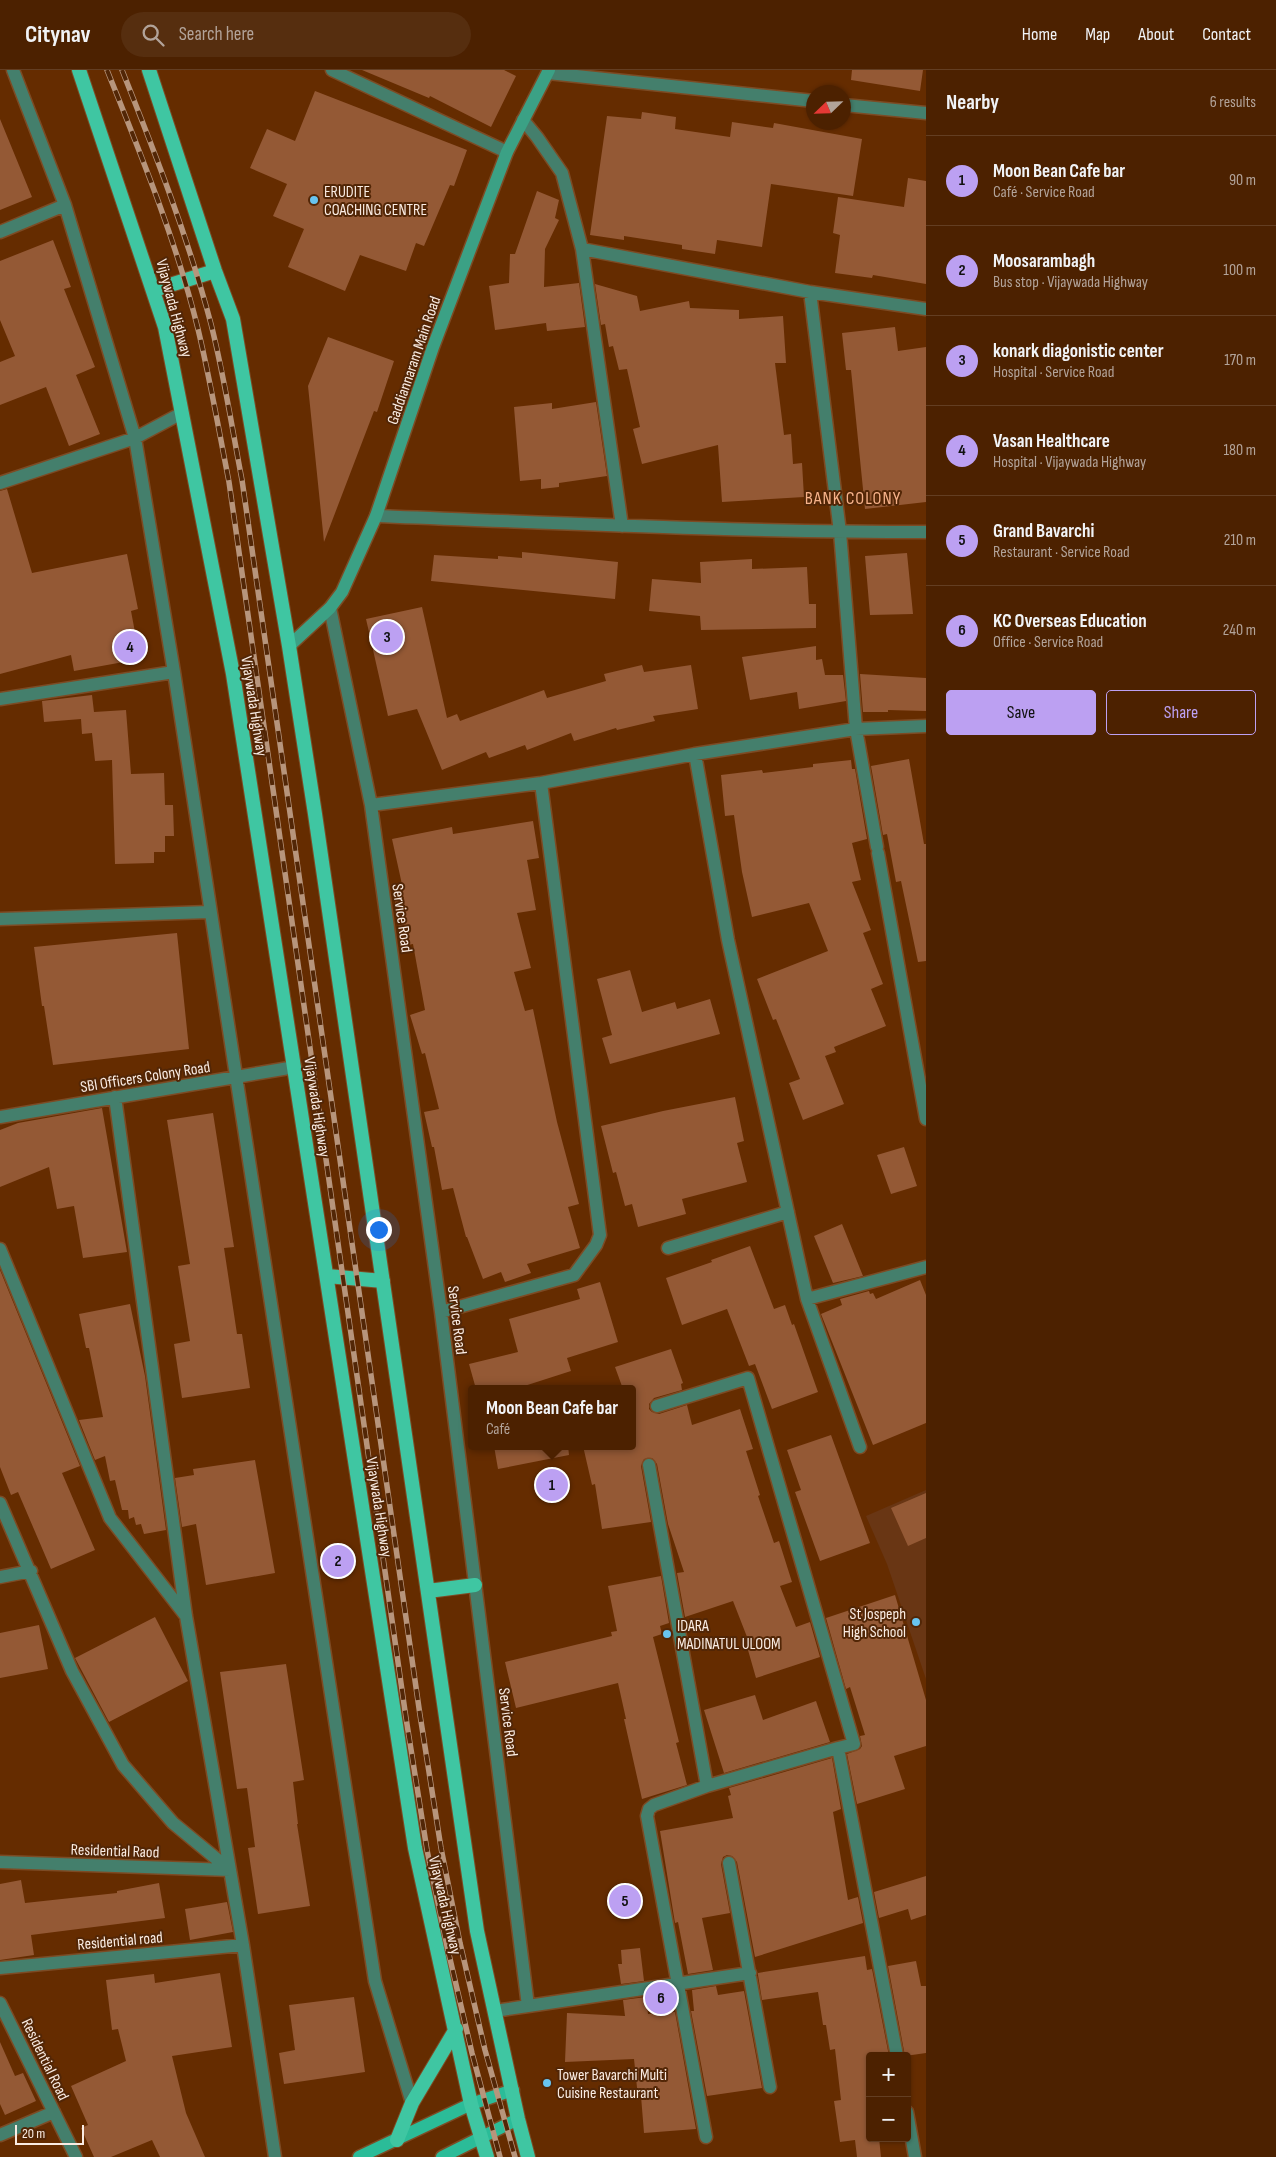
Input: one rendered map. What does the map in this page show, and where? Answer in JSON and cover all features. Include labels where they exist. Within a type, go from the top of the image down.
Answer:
[{"type":"highway","name":"Vijaywada Highway","points":[[80,70],[165,327],[233,674],[415,1848],[471,2104],[487,2157]]},
{"type":"highway","name":"Vijaywada Highway","points":[[149,70],[215,271],[233,319],[289,646],[478,1931],[518,2119],[528,2157]]},
{"type":"highway","points":[[154,290],[215,271]]},
{"type":"highway","points":[[327,1276],[383,1281]]},
{"type":"highway","points":[[428,1591],[476,1585]]},
{"type":"highway","points":[[397,2140],[412,2103],[456,2029]]},
{"type":"main road","name":"Gaddiannaram Main Road","points":[[289,646],[330,608],[342,592],[376,516],[433,347],[506,152],[548,71]]},
{"type":"main road","points":[[359,2157],[471,2104],[513,2090]]},
{"type":"main road","points":[[442,2157],[518,2119]]},
{"type":"street","points":[[13,70],[66,205],[135,438],[174,672],[209,912],[375,1981],[412,2103]]},
{"type":"street","points":[[332,70],[506,152]]},
{"type":"street","points":[[548,71],[806,100]]},
{"type":"street","points":[[851,105],[926,113]]},
{"type":"street","points":[[523,120],[562,173],[582,249],[622,526]]},
{"type":"street","points":[[0,232],[66,205]]},
{"type":"street","points":[[582,249],[810,292],[926,309]]},
{"type":"street","points":[[810,292],[840,532],[856,729],[926,1118]]},
{"type":"street","points":[[0,483],[135,438],[182,413]]},
{"type":"street","points":[[376,516],[622,526],[840,532],[926,532]]},
{"type":"street","name":"Service Road","points":[[330,608],[371,805],[441,1312],[528,2006]]},
{"type":"street","points":[[0,699],[174,672]]},
{"type":"street","points":[[371,805],[541,783],[695,754],[856,729],[926,726]]},
{"type":"street","points":[[695,754],[728,940],[807,1299],[860,1447]]},
{"type":"street","points":[[441,1312],[574,1275],[596,1245],[600,1235],[541,783]]},
{"type":"street","points":[[0,919],[209,912]]},
{"type":"street","name":"SBI Officers Colony Road","points":[[0,1117],[295,1067]]},
{"type":"street","points":[[115,1098],[186,1616],[243,1945],[275,2157]]},
{"type":"street","points":[[668,1248],[788,1212]]},
{"type":"street","points":[[0,1249],[110,1518],[186,1616]]},
{"type":"street","points":[[807,1299],[926,1267]]},
{"type":"street","points":[[657,1406],[748,1378],[854,1744],[707,1786],[654,1805],[649,1809],[646,1816],[679,1984],[706,2137]]},
{"type":"street","points":[[649,1465],[707,1786]]},
{"type":"street","points":[[0,1503],[31,1571],[72,1671],[123,1766],[173,1823],[230,1870]]},
{"type":"street","points":[[0,1576],[31,1571]]},
{"type":"street","points":[[838,1748],[896,2052]]},
{"type":"street","name":"Residential Raod","points":[[0,1862],[230,1870]]},
{"type":"street","points":[[729,1863],[770,2087]]},
{"type":"street","name":"Residential road","points":[[0,1968],[243,1945]]},
{"type":"street","points":[[495,2011],[750,1974]]},
{"type":"street","name":"Residential Road","points":[[0,2003],[76,2157]]},
{"type":"street","points":[[0,2135],[54,2112]]},
{"type":"street","points":[[911,2134],[915,2157]]},
{"type":"shaded area","name":"St Jospeph High School","points":[[926,1490],[926,1679],[887,1564],[866,1516]]},
{"type":"building","points":[[362,70],[504,70],[516,76],[491,127],[430,96],[429,98]]},
{"type":"building","points":[[852,70],[923,70],[920,91],[851,80]]},
{"type":"building","points":[[315,91],[467,150],[454,186],[450,185],[424,246],[416,243],[406,271],[360,255],[345,291],[288,267],[304,229],[273,216],[287,184],[250,168],[267,129],[295,141]]},
{"type":"building","points":[[642,112],[676,117],[675,129],[730,137],[732,122],[773,128],[774,123],[862,139],[853,196],[771,184],[762,247],[717,240],[715,254],[682,249],[682,245],[624,236],[624,240],[590,235],[607,116],[641,119]]},
{"type":"building","points":[[0,119],[32,197],[0,210]]},
{"type":"building","points":[[908,178],[926,181],[926,284],[873,275],[872,278],[835,273],[840,235],[833,233],[838,197],[904,207]]},
{"type":"building","points":[[537,191],[559,200],[555,218],[559,220],[545,249],[544,287],[579,283],[585,327],[547,331],[546,323],[495,330],[489,286],[509,283],[510,254],[515,254]]},
{"type":"building","points":[[53,240],[71,287],[64,289],[95,367],[76,375],[100,434],[69,446],[46,387],[0,405],[0,362],[15,356],[0,320],[0,261]]},
{"type":"building","points":[[595,284],[637,296],[640,311],[689,301],[690,308],[739,310],[739,319],[783,316],[786,363],[775,363],[784,435],[791,434],[793,464],[802,463],[804,497],[722,502],[718,445],[642,464],[633,429],[640,427],[627,369],[619,370],[613,346],[609,347],[605,324],[601,325]]},
{"type":"building","points":[[895,327],[898,351],[926,347],[926,502],[865,509],[851,370],[846,370],[842,333]]},
{"type":"building","points":[[328,337],[394,361],[377,412],[374,411],[324,542],[308,386]]},
{"type":"building","points":[[596,402],[607,476],[559,483],[559,487],[541,489],[541,479],[520,481],[514,407],[552,403],[552,409]]},
{"type":"building","points":[[7,489],[32,573],[127,554],[138,609],[131,611],[140,659],[74,671],[71,655],[0,674],[0,491]]},
{"type":"building","points":[[522,552],[618,562],[615,599],[431,581],[434,555],[498,559],[498,556],[522,558]]},
{"type":"building","points":[[907,553],[913,614],[870,615],[865,556]]},
{"type":"building","points":[[752,559],[752,569],[807,567],[809,604],[816,604],[816,628],[701,630],[700,616],[649,611],[652,579],[701,583],[700,562]]},
{"type":"building","points":[[422,607],[447,718],[457,714],[460,721],[544,690],[547,698],[606,681],[604,674],[642,665],[644,672],[691,665],[698,709],[653,716],[655,721],[617,730],[616,728],[574,741],[571,733],[527,750],[525,745],[489,758],[486,752],[442,770],[417,709],[388,716],[366,619]]},
{"type":"building","points":[[816,646],[816,660],[822,659],[825,675],[843,675],[846,701],[799,709],[797,692],[750,700],[742,657]]},
{"type":"building","points":[[860,674],[926,678],[926,711],[888,710],[888,712],[863,712]]},
{"type":"building","points":[[92,695],[94,712],[126,710],[131,774],[164,773],[165,805],[173,805],[174,836],[165,836],[165,852],[154,852],[154,863],[115,864],[112,760],[95,761],[92,733],[82,734],[81,719],[44,722],[42,701]]},
{"type":"building","points":[[909,759],[924,844],[926,844],[926,961],[918,962],[901,881],[896,882],[887,834],[883,835],[871,766]]},
{"type":"building","points":[[851,760],[852,769],[855,769],[867,839],[852,843],[861,880],[852,882],[871,930],[863,933],[883,984],[871,989],[886,1026],[834,1047],[836,1052],[825,1056],[844,1104],[803,1120],[789,1083],[800,1079],[776,1019],[773,1020],[757,979],[828,951],[809,903],[752,917],[742,872],[734,815],[725,816],[721,775],[762,770],[763,773],[813,767],[813,764]]},
{"type":"building","points":[[533,821],[539,858],[527,860],[536,910],[517,913],[531,968],[514,972],[525,1011],[533,1009],[557,1122],[579,1204],[568,1207],[580,1248],[527,1264],[531,1273],[505,1282],[501,1272],[483,1279],[466,1237],[453,1188],[442,1190],[434,1147],[432,1147],[424,1112],[439,1109],[425,1053],[422,1054],[410,1015],[425,1010],[413,944],[402,946],[393,890],[403,889],[392,839],[452,827],[453,834]]},
{"type":"building","points":[[177,933],[189,1049],[53,1065],[34,947]]},
{"type":"building","points":[[630,970],[642,1012],[675,1002],[677,1009],[710,999],[720,1034],[610,1064],[602,1038],[612,1035],[597,979]]},
{"type":"building","points":[[735,1097],[744,1141],[737,1143],[747,1182],[682,1199],[686,1214],[638,1227],[632,1204],[625,1206],[616,1172],[613,1173],[601,1126],[663,1111]]},
{"type":"building","points":[[102,1108],[127,1252],[83,1258],[74,1206],[57,1209],[49,1167],[0,1187],[0,1130],[18,1123]]},
{"type":"building","points":[[213,1113],[234,1247],[224,1248],[237,1334],[242,1334],[250,1388],[182,1398],[174,1344],[190,1341],[178,1266],[190,1264],[167,1120]]},
{"type":"building","points":[[904,1147],[917,1186],[891,1194],[877,1155]]},
{"type":"building","points":[[842,1224],[863,1276],[833,1283],[814,1236]]},
{"type":"building","points":[[750,1246],[774,1309],[785,1305],[792,1325],[794,1324],[818,1392],[772,1409],[755,1364],[749,1366],[727,1309],[682,1325],[666,1278]]},
{"type":"building","points":[[0,1270],[80,1466],[62,1473],[95,1550],[51,1569],[18,1492],[11,1495],[0,1467]]},
{"type":"building","points":[[920,1280],[926,1295],[926,1423],[873,1445],[821,1314],[842,1305],[840,1299],[869,1291],[870,1294],[873,1293],[876,1299]]},
{"type":"building","points":[[600,1282],[618,1342],[567,1358],[571,1371],[527,1385],[475,1385],[469,1364],[518,1352],[509,1319],[580,1299],[577,1289]]},
{"type":"building","points":[[130,1304],[145,1376],[166,1530],[144,1534],[141,1524],[136,1525],[134,1517],[129,1519],[128,1510],[122,1510],[115,1480],[110,1481],[105,1456],[95,1460],[79,1420],[103,1417],[89,1348],[86,1348],[79,1314]]},
{"type":"building","points":[[671,1349],[683,1383],[681,1384],[682,1390],[654,1398],[649,1404],[649,1409],[652,1412],[659,1414],[687,1405],[692,1425],[740,1409],[753,1449],[746,1451],[760,1495],[758,1496],[774,1543],[779,1541],[792,1582],[780,1586],[796,1627],[810,1622],[820,1657],[756,1678],[746,1643],[749,1642],[733,1601],[685,1617],[677,1573],[684,1572],[668,1524],[657,1464],[652,1458],[644,1459],[641,1466],[651,1522],[602,1529],[595,1484],[592,1485],[584,1450],[636,1450],[636,1385],[622,1385],[615,1367]]},
{"type":"building","points":[[831,1435],[870,1543],[820,1561],[795,1492],[801,1490],[787,1450]]},
{"type":"building","points":[[495,1450],[568,1450],[569,1455],[498,1469]]},
{"type":"building","points":[[255,1460],[275,1573],[206,1585],[196,1524],[182,1527],[175,1478],[194,1475],[193,1469]]},
{"type":"building","points":[[926,1493],[926,1538],[908,1546],[891,1508]]},
{"type":"building","points":[[661,1576],[669,1623],[660,1626],[662,1634],[653,1637],[679,1742],[676,1743],[687,1785],[642,1799],[618,1683],[516,1708],[505,1662],[612,1636],[611,1632],[617,1631],[608,1586]]},
{"type":"building","points":[[895,1595],[926,1700],[926,1746],[894,1756],[905,1789],[857,1804],[847,1754],[860,1749],[862,1746],[860,1736],[865,1735],[850,1687],[846,1689],[826,1618]]},
{"type":"building","points":[[155,1617],[188,1681],[109,1722],[75,1658]]},
{"type":"building","points":[[39,1625],[48,1669],[0,1678],[0,1633]]},
{"type":"building","points":[[286,1664],[304,1780],[293,1782],[297,1824],[310,1906],[258,1914],[248,1848],[255,1847],[247,1788],[237,1789],[220,1672]]},
{"type":"building","points":[[755,1695],[763,1720],[816,1701],[830,1742],[724,1773],[704,1710]]},
{"type":"building","points":[[832,1758],[841,1809],[833,1812],[848,1900],[858,1897],[863,1923],[755,1957],[737,1862],[732,1856],[727,1855],[723,1857],[721,1864],[730,1913],[702,1918],[713,1970],[688,1974],[678,1922],[675,1923],[660,1831],[733,1818],[728,1796],[731,1795],[729,1788]]},
{"type":"building","points":[[926,1876],[926,1915],[911,1920],[908,1909],[879,1918],[874,1892]]},
{"type":"building","points":[[21,1880],[25,1903],[117,1893],[117,1891],[159,1883],[165,1918],[31,1935],[34,1955],[0,1960],[0,1884]]},
{"type":"building","points":[[227,1902],[233,1932],[190,1940],[185,1909]]},
{"type":"building","points":[[640,1948],[644,1981],[621,1984],[618,1964],[622,1964],[621,1950]]},
{"type":"building","points":[[865,1956],[867,1970],[872,1969],[888,2052],[866,2052],[866,2142],[879,2142],[881,2157],[857,2157],[855,2140],[840,2142],[834,2101],[841,2100],[835,2049],[830,2050],[826,2025],[823,2025],[818,1992],[762,2000],[758,1973]]},
{"type":"building","points":[[916,1961],[921,1986],[926,1986],[926,2053],[911,2055],[911,2052],[904,2052],[888,1966]]},
{"type":"building","points":[[220,1973],[232,2047],[172,2056],[186,2113],[205,2157],[160,2157],[152,2140],[111,2157],[94,2157],[81,2128],[88,2125],[71,2086],[126,2061],[118,2029],[112,2030],[106,1980],[154,1974],[155,1983]]},
{"type":"building","points":[[716,1986],[718,1995],[744,1991],[762,2088],[707,2096],[691,2011],[694,2011],[692,1990]]},
{"type":"building","points":[[354,1997],[365,2072],[284,2084],[279,2053],[295,2050],[289,2005]]},
{"type":"building","points":[[646,1997],[648,2014],[675,2012],[696,2129],[644,2133],[641,2096],[638,2097],[634,2059],[565,2062],[567,2013],[625,2016],[623,2000]]},
{"type":"building","points":[[0,2042],[15,2076],[23,2073],[36,2101],[5,2115],[0,2104]]},
{"type":"railway","points":[[107,70],[169,230],[189,296],[198,329],[229,482],[406,1718],[427,1850],[472,2053],[500,2157]]},
{"type":"railway","points":[[122,70],[159,164],[192,259],[211,324],[228,402],[242,480],[420,1715],[441,1848],[460,1943],[485,2050],[515,2157]]},
{"type":"place","name":"ERUDITE COACHING CENTRE","points":[[314,200]]},
{"type":"place","name":"konark diagonistic center","points":[[387,637]]},
{"type":"place","name":"Vasan Healthcare","points":[[130,647]]},
{"type":"place","name":"Moon Bean Cafe bar","points":[[552,1485]]},
{"type":"place","name":"Moosarambagh","points":[[338,1561]]},
{"type":"place","name":"St Jospeph High School","points":[[916,1622]]},
{"type":"place","name":"IDARA MADINATUL ULOOM","points":[[667,1634]]},
{"type":"place","name":"Grand Bavarchi","points":[[625,1901]]},
{"type":"place","name":"KC Overseas Education","points":[[661,1998]]},
{"type":"place","name":"Tower Bavarchi Multi Cuisine Restaurant","points":[[547,2083]]},
{"type":"district","name":"BANK COLONY","points":[[853,498]]}]
